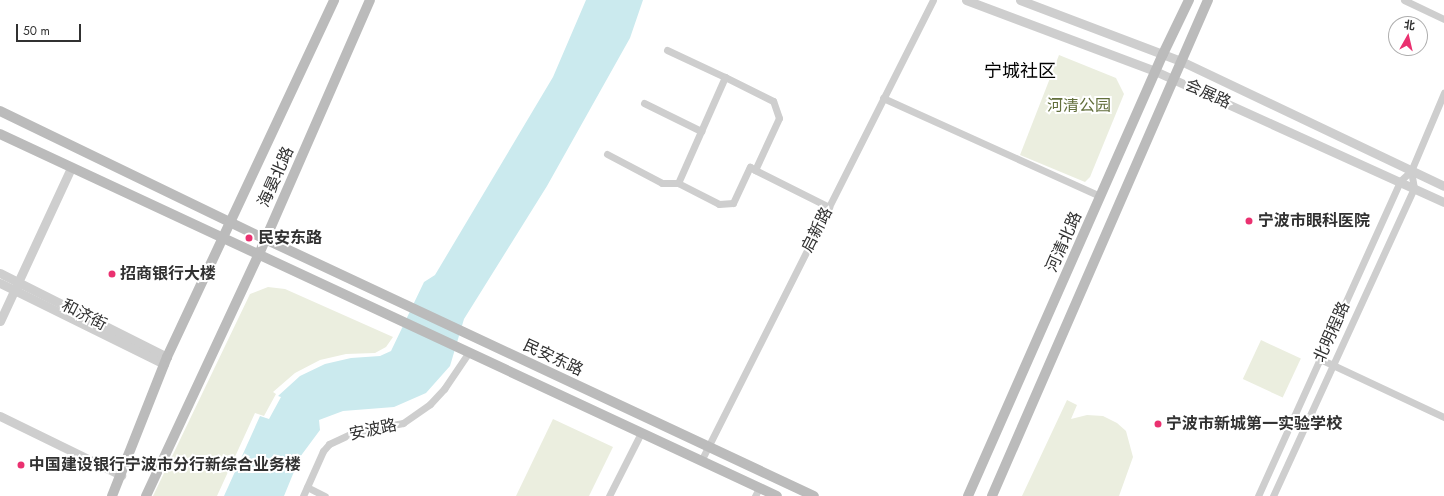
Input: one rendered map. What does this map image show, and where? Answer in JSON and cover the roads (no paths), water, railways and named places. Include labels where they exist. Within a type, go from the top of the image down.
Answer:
[{"type":"main road","name":"海晏北路","points":[[112,496],[166,360],[334,0]]},
{"type":"main road","name":"海晏北路","points":[[146,496],[265,239],[370,0]]},
{"type":"main road","name":"河清北路","points":[[968,496],[1155,71],[1189,0]]},
{"type":"main road","points":[[992,496],[1208,0]]},
{"type":"main road","name":"民安东路","points":[[0,111],[453,328],[814,496]]},
{"type":"main road","name":"民安东路","points":[[0,134],[70,168],[641,432],[701,461],[757,492],[777,496]]},
{"type":"street","name":"启新路","points":[[701,461],[933,0]]},
{"type":"street","name":"会展路","points":[[966,0],[1174,79],[1444,202]]},
{"type":"street","name":"会展路","points":[[1020,0],[1181,61],[1444,186]]},
{"type":"street","points":[[1404,0],[1444,19]]},
{"type":"street","points":[[667,50],[774,101],[779,118],[755,170]]},
{"type":"street","points":[[678,183],[725,77]]},
{"type":"street","name":"北明程路","points":[[1258,496],[1400,181],[1411,171],[1444,93]]},
{"type":"street","points":[[884,98],[1100,196]]},
{"type":"street","points":[[644,103],[701,131]]},
{"type":"street","points":[[606,154],[662,183],[678,183],[719,204],[733,204],[750,167],[829,207]]},
{"type":"street","points":[[0,321],[70,168]]},
{"type":"street","points":[[1411,171],[1414,188]]},
{"type":"street","name":"北明程路","points":[[1273,496],[1414,188]]},
{"type":"street","name":"和济街","points":[[0,273],[166,360]]},
{"type":"street","name":"和济街","points":[[0,283],[166,360]]},
{"type":"street","name":"安波路","points":[[303,496],[323,450],[329,444],[355,432],[403,423],[430,404],[444,389],[469,352]]},
{"type":"street","points":[[1320,359],[1444,417]]},
{"type":"street","points":[[0,416],[121,475]]},
{"type":"street","points":[[609,496],[641,432]]},
{"type":"street","points":[[307,487],[325,496]]},
{"type":"water","points":[[586,0],[643,0],[630,38],[547,186],[464,319],[450,366],[426,393],[394,407],[343,411],[319,420],[320,430],[300,457],[284,496],[224,496],[260,416],[269,419],[281,397],[278,396],[300,376],[325,364],[351,358],[380,356],[391,351],[424,282],[435,275],[553,77]]},
{"type":"place","name":"宁波市眼科医院","points":[[1249,221]]},
{"type":"place","name":"民安东路","points":[[249,238]]},
{"type":"place","name":"招商银行大楼","points":[[112,274]]},
{"type":"place","name":"宁波市新城第一实验学校","points":[[1158,424]]},
{"type":"place","name":"中国建设银行宁波市分行新综合业务楼","points":[[21,465]]},
{"type":"district","name":"宁城社区","points":[[1020,71]]},
{"type":"park label","name":"河清公园","points":[[1079,106]]}]
